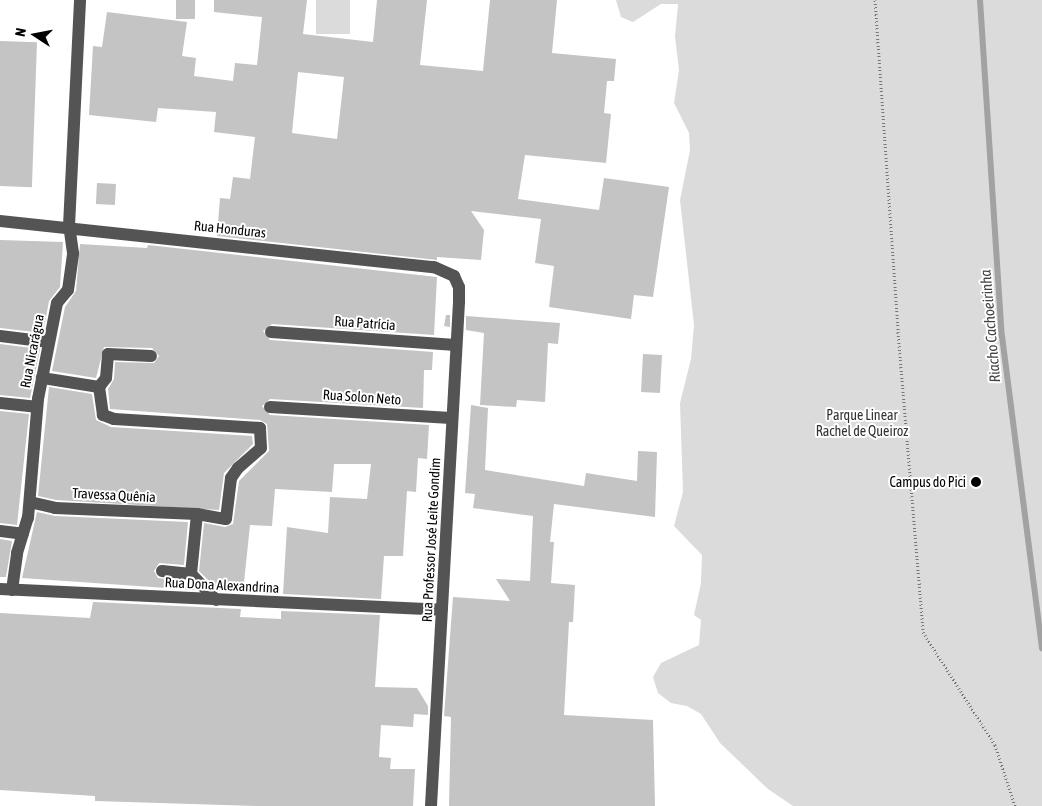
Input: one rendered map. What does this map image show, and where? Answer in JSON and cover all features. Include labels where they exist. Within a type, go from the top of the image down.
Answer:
[{"type":"street","name":"Rua Nicarágua","points":[[6,590],[30,502],[36,407],[57,303],[68,290],[73,253],[69,226],[80,0]]},
{"type":"street","name":"Rua Honduras","points":[[0,220],[434,267],[454,276]]},
{"type":"street","name":"Rua Professor José Leite Gondim","points":[[431,806],[459,287],[454,276]]},
{"type":"street","name":"Rua Patrícia","points":[[271,332],[456,345]]},
{"type":"street","points":[[0,336],[49,342]]},
{"type":"street","points":[[42,378],[99,387],[107,374],[108,354],[151,356]]},
{"type":"street","name":"Travessa Quênia","points":[[30,502],[55,508],[197,514],[226,519],[232,478],[242,464],[259,452],[260,428],[106,418],[101,410],[99,387]]},
{"type":"street","points":[[0,402],[36,407]]},
{"type":"street","name":"Rua Solon Neto","points":[[270,407],[451,418]]},
{"type":"street","points":[[191,574],[197,514]]},
{"type":"street","points":[[0,532],[22,534]]},
{"type":"street","points":[[162,571],[191,574],[216,600]]},
{"type":"street","name":"Rua Dona Alexandrina","points":[[6,590],[442,610]]},
{"type":"path","points":[[875,0],[922,632],[995,745],[1016,806]]},
{"type":"green space","points":[[316,0],[350,0],[350,34],[316,34]]},
{"type":"green space","name":"Parque Linear Rachel de Queiroz","points":[[616,0],[1042,0],[1042,806],[793,806],[768,789],[720,743],[701,714],[687,706],[671,703],[658,693],[653,677],[661,663],[699,645],[701,620],[694,615],[701,583],[702,555],[674,526],[683,492],[680,403],[691,359],[694,325],[680,200],[690,150],[689,133],[674,103],[679,70],[675,37],[678,4],[661,4],[633,22],[621,17]]},
{"type":"building","points":[[176,0],[195,0],[195,19],[176,19]]},
{"type":"building","points":[[214,0],[307,0],[303,34],[373,42],[377,0],[427,0],[420,65],[483,71],[490,0],[557,0],[552,53],[616,59],[614,81],[607,81],[604,113],[611,114],[606,163],[525,155],[518,199],[599,210],[604,178],[669,187],[653,297],[634,295],[631,319],[549,307],[554,266],[535,263],[541,219],[471,211],[484,230],[481,260],[437,257],[437,260],[217,236],[220,198],[230,199],[233,177],[250,179],[255,137],[214,132],[216,112],[158,108],[156,122],[89,115],[93,46],[102,47],[107,12],[187,22],[182,56],[196,58],[194,76],[233,81],[235,63],[257,65],[262,17],[214,12]],"holes":[[[298,72],[344,77],[337,139],[292,133]]]},
{"type":"building","points":[[0,41],[37,42],[32,187],[0,186]]},
{"type":"building","points":[[97,183],[116,184],[115,205],[96,204]]},
{"type":"building","points":[[0,240],[63,242],[60,287],[49,301],[43,333],[0,328]]},
{"type":"building","points":[[80,244],[147,248],[148,245],[437,277],[434,335],[272,324],[263,331],[270,340],[433,352],[432,370],[424,370],[423,408],[270,399],[262,406],[270,415],[429,425],[427,459],[418,458],[416,492],[407,491],[403,556],[384,556],[381,599],[283,594],[287,527],[328,533],[330,497],[367,499],[371,464],[334,464],[332,492],[275,489],[272,526],[250,525],[243,592],[219,591],[199,571],[204,523],[225,527],[233,524],[239,481],[269,451],[267,424],[260,420],[110,409],[108,389],[114,379],[115,362],[154,363],[159,356],[152,348],[104,347],[96,378],[52,371],[65,307],[76,291]]},
{"type":"building","points":[[446,315],[450,315],[450,327],[444,326]]},
{"type":"building","points":[[466,316],[560,323],[558,344],[548,343],[545,402],[517,400],[516,407],[480,405],[484,333],[466,330]]},
{"type":"building","points":[[0,344],[40,349],[30,398],[0,395]]},
{"type":"building","points":[[643,354],[662,355],[660,393],[641,392]]},
{"type":"building","points":[[49,387],[92,394],[96,420],[111,427],[252,436],[253,444],[224,473],[219,510],[56,500],[38,496]]},
{"type":"building","points":[[471,405],[488,408],[485,470],[584,486],[586,473],[637,481],[638,451],[657,452],[655,517],[554,504],[550,542],[554,542],[551,583],[575,585],[573,622],[569,622],[564,715],[653,720],[655,806],[449,806],[451,717],[444,716],[453,597],[510,601],[496,579],[530,581],[533,516],[473,508],[475,494],[465,493]]},
{"type":"building","points":[[0,411],[29,414],[17,525],[0,523]]},
{"type":"building","points":[[37,512],[55,516],[188,522],[184,565],[159,563],[154,571],[158,578],[187,582],[195,590],[22,578]]},
{"type":"building","points":[[0,539],[12,541],[6,577],[0,577]]},
{"type":"building","points":[[93,602],[241,609],[240,617],[281,619],[281,611],[380,615],[375,687],[417,688],[428,706],[428,715],[414,714],[413,727],[381,725],[379,757],[391,758],[390,769],[415,769],[413,806],[258,806],[95,801],[95,796],[0,790],[0,613],[90,618]]},
{"type":"waterway","name":"Riacho Cachoeirinha","points":[[980,0],[1002,336],[1042,648]]},
{"type":"place","name":"Campus do Pici","points":[[976,482]]}]
